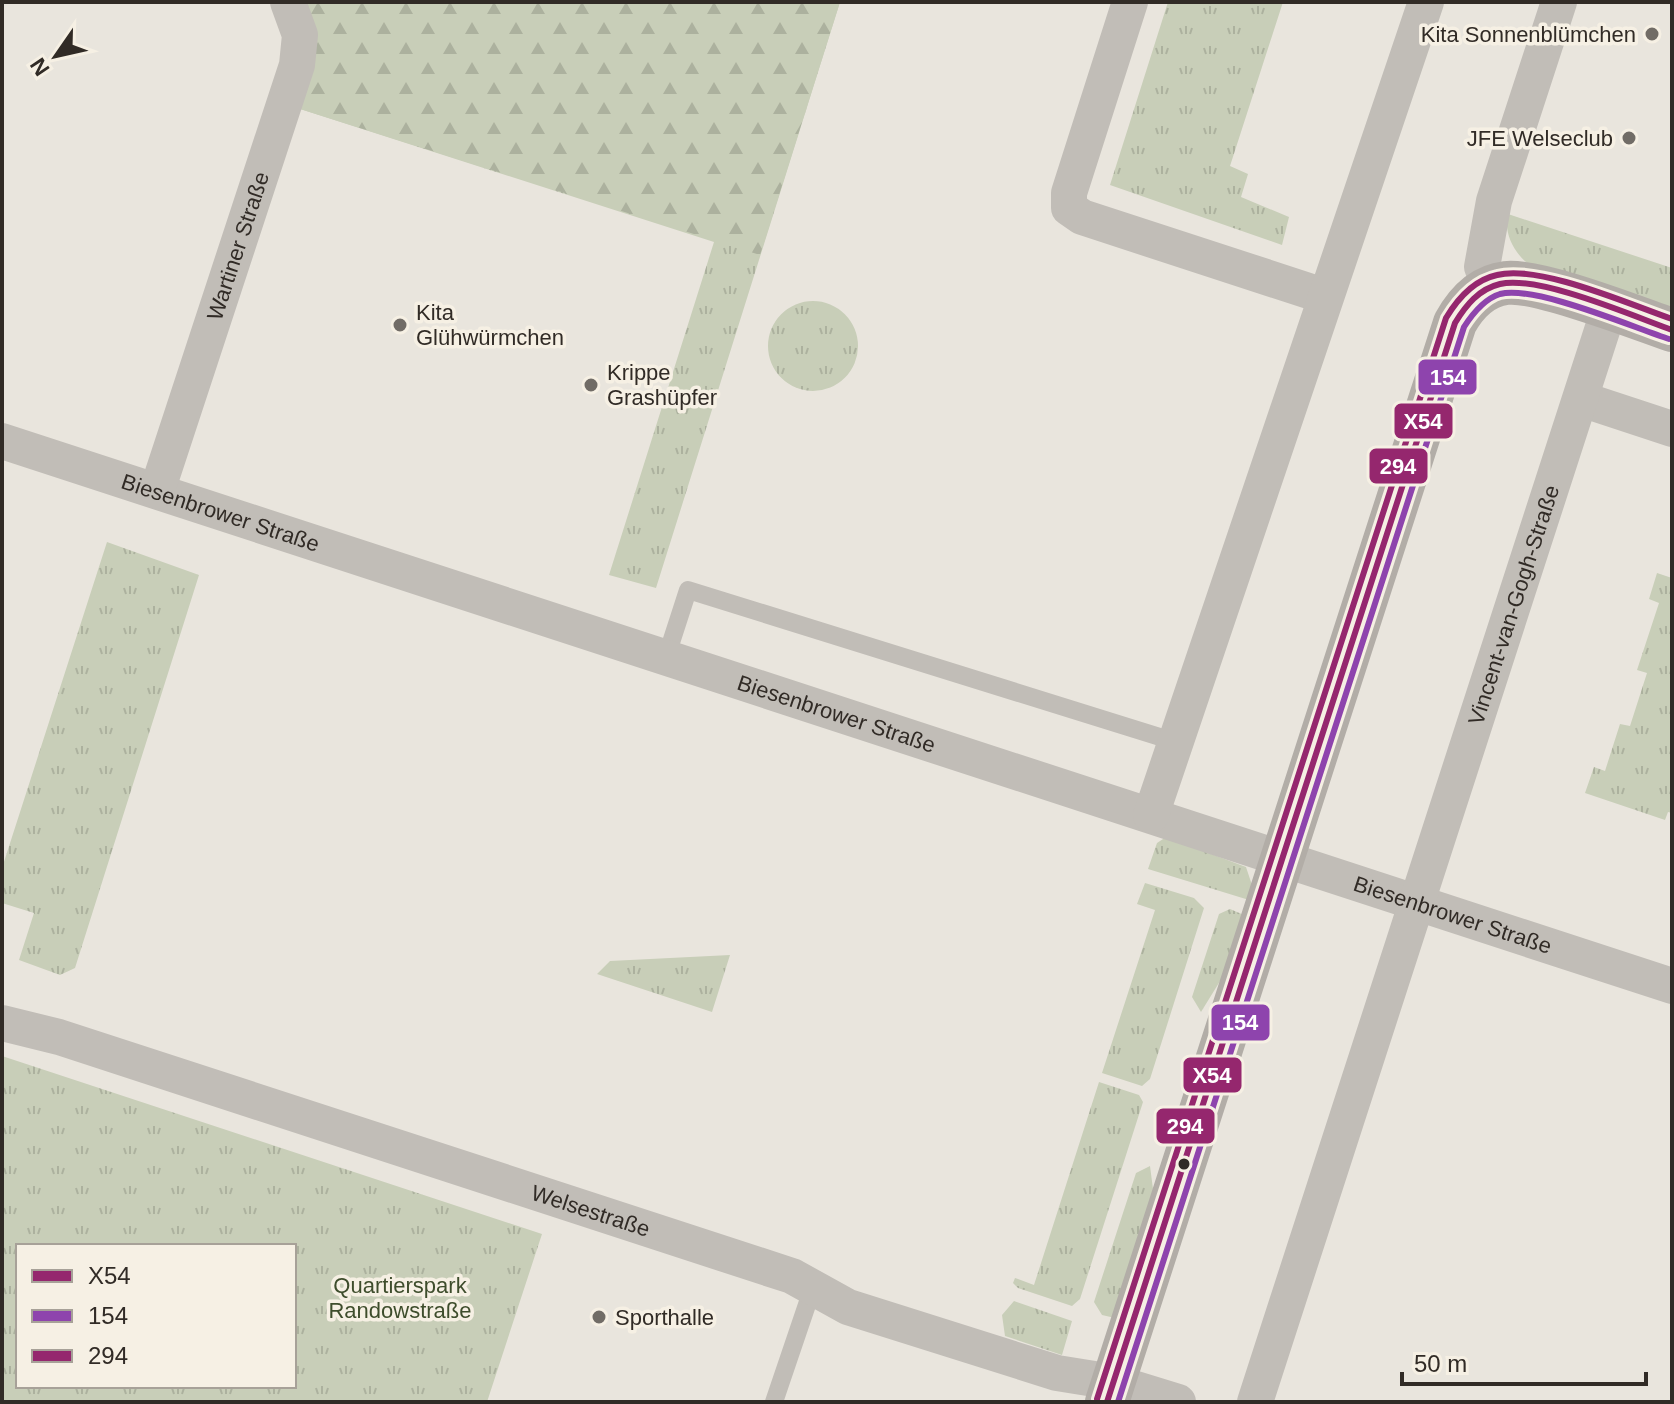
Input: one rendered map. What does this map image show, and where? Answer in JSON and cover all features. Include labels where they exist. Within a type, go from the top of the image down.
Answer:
[{"type":"street","name":"Wartiner Straße","points":[[157,491],[297,65],[300,35],[288,2]]},
{"type":"street","points":[[1130,2],[1069,193],[1069,208],[1082,217],[1324,296]]},
{"type":"street","points":[[1151,815],[1324,296],[1426,2]]},
{"type":"street","points":[[1492,286],[1482,267],[1494,201],[1559,2]]},
{"type":"street","points":[[1110,1392],[1449,340],[1464,307],[1492,286],[1507,282],[1532,285],[1672,330]]},
{"type":"street","name":"Vincent-van-Gogh-Straße","points":[[1255,1402],[1609,309]]},
{"type":"street","points":[[1581,399],[1672,429]]},
{"type":"street","name":"Biesenbrower Straße","points":[[2,441],[1672,986]]},
{"type":"street","name":"Welsestraße","points":[[2,1023],[59,1037],[792,1276],[848,1307],[1110,1392],[1178,1402]]},
{"type":"lane","points":[[666,658],[688,590],[1176,742]]},
{"type":"lane","points":[[774,1402],[813,1287]]},
{"type":"green space","points":[[305,2],[840,2],[760,255],[297,108]]},
{"type":"green space","points":[[840,2],[656,588],[609,575],[714,242],[297,108]]},
{"type":"green space","points":[[1168,2],[1283,2],[1230,166],[1248,174],[1241,197],[1289,217],[1282,245],[1110,185]]},
{"type":"green space","points":[[1508,214],[1672,268],[1672,313],[1532,267],[1512,244],[1507,229]]},
{"type":"green space","points":[[813,301],[830,304],[845,314],[855,329],[858,346],[855,363],[845,378],[830,388],[813,391],[796,388],[781,378],[771,363],[768,346],[771,329],[781,314],[796,304]]},
{"type":"green space","points":[[107,542],[199,575],[75,968],[60,975],[19,960],[34,913],[2,903],[2,868]]},
{"type":"green space","points":[[1657,573],[1672,578],[1672,813],[1668,812],[1665,820],[1585,793],[1594,767],[1605,771],[1620,724],[1630,726],[1647,673],[1637,670],[1659,603],[1649,599]]},
{"type":"green space","points":[[1166,837],[1246,867],[1252,885],[1249,900],[1148,869],[1157,843]]},
{"type":"green space","points":[[1145,883],[1194,898],[1204,908],[1150,1079],[1142,1086],[1102,1073],[1155,910],[1137,904]]},
{"type":"green space","points":[[1230,909],[1244,915],[1225,973],[1201,1012],[1192,997],[1219,914]]},
{"type":"green space","points":[[730,955],[712,1012],[597,974],[610,961]]},
{"type":"green space","name":"Quartierspark Randowstraße","points":[[2,1056],[542,1234],[487,1402],[2,1402]]},
{"type":"green space","points":[[1099,1082],[1139,1095],[1143,1102],[1080,1299],[1072,1306],[1018,1288],[1013,1283],[1015,1278],[1034,1285]]},
{"type":"green space","points":[[1150,1166],[1153,1189],[1115,1318],[1102,1315],[1094,1302],[1136,1173]]},
{"type":"green space","points":[[1014,1301],[1072,1321],[1062,1355],[1005,1336],[1002,1315]]},
{"type":"transit line","name":"294","points":[[1097,1399],[1446,318],[1461,297],[1474,286],[1489,277],[1515,273],[1560,280],[1672,319]]},
{"type":"transit line","name":"X54","points":[[1107,1402],[1455,323],[1479,294],[1500,284],[1517,283],[1538,285],[1586,298],[1672,330]]},
{"type":"transit line","name":"154","points":[[1118,1402],[1464,327],[1489,299],[1500,294],[1516,293],[1559,301],[1669,339]]},
{"type":"place","name":"Kita Sonnenblümchen","points":[[1652,34]]},
{"type":"place","name":"JFE Welseclub","points":[[1629,138]]},
{"type":"place","name":"Kita Glühwürmchen","points":[[400,325]]},
{"type":"place","name":"Krippe Grashüpfer","points":[[591,385]]},
{"type":"place","name":"Sporthalle","points":[[599,1317]]}]
